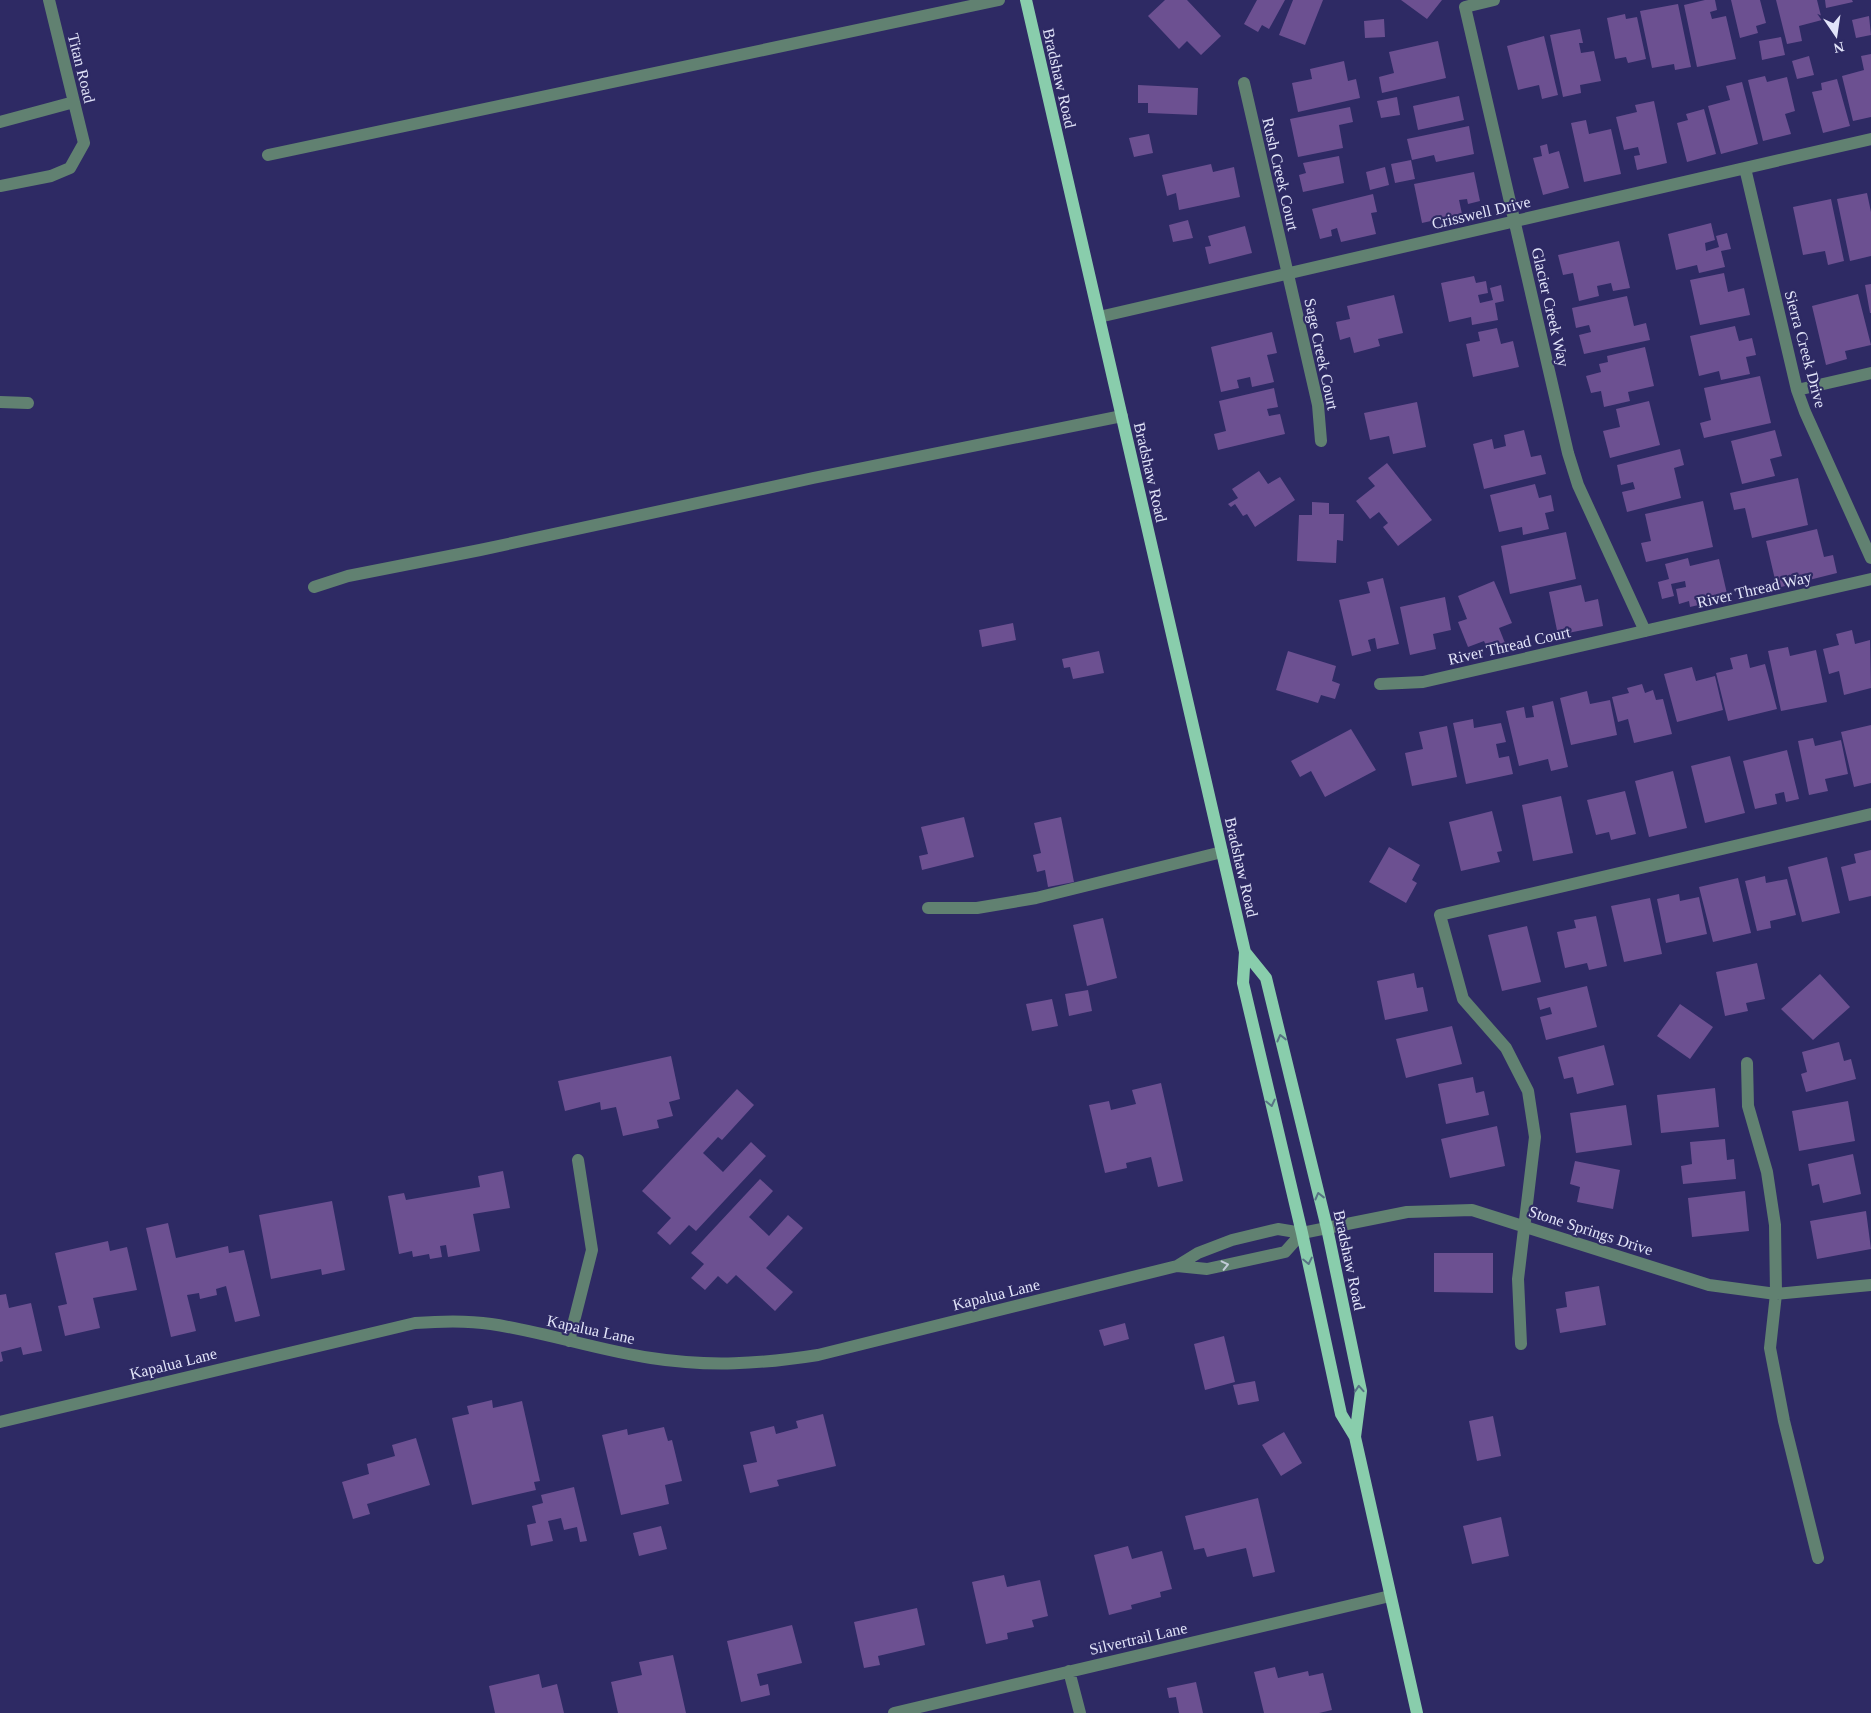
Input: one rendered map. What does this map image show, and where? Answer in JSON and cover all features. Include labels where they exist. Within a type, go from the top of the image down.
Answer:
[{"type":"main road","name":"Bradshaw Road","points":[[1026,0],[1245,952],[1243,983],[1302,1233],[1341,1414],[1355,1437],[1416,1713]]},
{"type":"main road","name":"Bradshaw Road","points":[[1245,952],[1266,978],[1327,1228],[1361,1390],[1355,1437]]},
{"type":"street","name":"Titan Road","points":[[0,186],[51,176],[70,168],[84,143],[49,0]]},
{"type":"street","points":[[268,155],[999,0]]},
{"type":"street","name":"Glacier Creek Way","points":[[1494,0],[1465,6],[1570,461],[1578,485],[1645,631]]},
{"type":"street","name":"Rush Creek Court","points":[[1244,83],[1288,274]]},
{"type":"street","points":[[0,122],[74,102]]},
{"type":"street","name":"Crisswell Drive","points":[[1099,317],[1871,139]]},
{"type":"street","name":"Sierra Creek Drive","points":[[1745,168],[1797,390],[1805,412],[1871,558]]},
{"type":"street","name":"Sage Creek Court","points":[[1288,274],[1318,405],[1321,441]]},
{"type":"street","points":[[1797,390],[1871,373]]},
{"type":"street","points":[[0,402],[28,404]]},
{"type":"street","points":[[314,587],[348,576],[480,550],[813,478],[1122,416]]},
{"type":"street","name":"River Thread Way","points":[[1645,631],[1871,579]]},
{"type":"street","name":"River Thread Court","points":[[1380,684],[1423,682],[1645,631]]},
{"type":"street","points":[[1521,1344],[1518,1279],[1535,1137],[1528,1090],[1506,1048],[1463,998],[1440,915],[1871,814]]},
{"type":"street","points":[[928,908],[976,908],[1036,898],[1222,852]]},
{"type":"street","points":[[1747,1063],[1748,1106],[1767,1172],[1775,1225],[1776,1294],[1770,1348],[1784,1421],[1818,1558]]},
{"type":"street","points":[[569,1340],[592,1250],[578,1160]]},
{"type":"street","name":"Stone Springs Drive","points":[[1302,1233],[1407,1212],[1472,1210],[1709,1285],[1776,1294],[1871,1285]]},
{"type":"street","name":"Kapalua Lane","points":[[0,1422],[415,1323],[453,1321],[491,1324],[651,1358],[701,1364],[768,1363],[818,1355],[1177,1266],[1198,1253],[1232,1240],[1278,1229],[1302,1233]]},
{"type":"street","name":"Kapalua Lane","points":[[1177,1266],[1207,1269],[1285,1252],[1302,1233]]},
{"type":"street","name":"Silvertrail Lane","points":[[894,1713],[1390,1596]]},
{"type":"street","points":[[1069,1671],[1080,1713]]},
{"type":"building","points":[[1165,0],[1187,0],[1221,36],[1201,55],[1187,41],[1179,49],[1148,16]]},
{"type":"building","points":[[1257,0],[1285,0],[1269,29],[1262,25],[1258,32],[1244,24]]},
{"type":"building","points":[[1293,0],[1323,0],[1305,45],[1279,35]]},
{"type":"building","points":[[1401,0],[1442,0],[1427,19]]},
{"type":"building","points":[[1705,0],[1715,0],[1717,10],[1710,12],[1712,19],[1726,16],[1736,59],[1697,67],[1684,5]]},
{"type":"building","points":[[1731,0],[1760,0],[1766,23],[1756,26],[1758,33],[1740,38]]},
{"type":"building","points":[[1776,0],[1817,0],[1822,20],[1799,26],[1802,41],[1787,44]]},
{"type":"building","points":[[1825,0],[1852,0],[1853,2],[1826,8]]},
{"type":"building","points":[[1678,4],[1691,67],[1675,70],[1674,64],[1652,68],[1640,11]]},
{"type":"building","points":[[1625,14],[1626,19],[1637,17],[1646,59],[1628,63],[1626,57],[1615,59],[1607,18]]},
{"type":"building","points":[[1869,16],[1871,35],[1856,38],[1852,20]]},
{"type":"building","points":[[1384,19],[1385,37],[1365,38],[1364,21]]},
{"type":"building","points":[[1580,29],[1583,43],[1579,43],[1581,53],[1594,51],[1601,81],[1580,85],[1581,93],[1563,97],[1550,35]]},
{"type":"building","points":[[1544,36],[1558,95],[1542,99],[1539,85],[1518,90],[1507,46]]},
{"type":"building","points":[[1781,37],[1785,55],[1762,60],[1759,41]]},
{"type":"building","points":[[1438,41],[1446,78],[1382,93],[1379,77],[1394,73],[1389,52]]},
{"type":"building","points":[[1871,54],[1871,117],[1853,121],[1842,76],[1864,70],[1861,56]]},
{"type":"building","points":[[1809,56],[1814,75],[1797,79],[1792,61]]},
{"type":"building","points":[[1344,61],[1348,81],[1356,79],[1360,98],[1298,112],[1292,83],[1312,79],[1310,69]]},
{"type":"building","points":[[1765,76],[1767,82],[1787,77],[1795,111],[1785,114],[1791,134],[1763,141],[1748,80]]},
{"type":"building","points":[[1837,79],[1850,126],[1823,133],[1812,92],[1822,90],[1821,83]]},
{"type":"building","points":[[1742,82],[1758,144],[1721,154],[1708,106],[1730,100],[1726,86]]},
{"type":"building","points":[[1138,85],[1198,88],[1197,115],[1148,113],[1148,103],[1138,103]]},
{"type":"building","points":[[1459,96],[1464,120],[1418,130],[1413,106]]},
{"type":"building","points":[[1397,97],[1400,115],[1381,118],[1377,101]]},
{"type":"building","points":[[1654,101],[1667,163],[1637,170],[1634,156],[1640,155],[1638,147],[1624,150],[1616,117],[1637,112],[1635,105]]},
{"type":"building","points":[[1350,107],[1353,122],[1339,125],[1343,148],[1298,157],[1290,119]]},
{"type":"building","points":[[1704,109],[1716,154],[1687,162],[1677,123],[1688,120],[1686,114]]},
{"type":"building","points":[[1586,120],[1589,134],[1611,129],[1621,174],[1584,182],[1571,123]]},
{"type":"building","points":[[1469,126],[1474,154],[1436,162],[1434,155],[1412,160],[1407,139]]},
{"type":"building","points":[[1149,134],[1153,153],[1134,157],[1129,138]]},
{"type":"building","points":[[1547,144],[1549,154],[1559,151],[1569,188],[1543,195],[1533,158],[1542,156],[1540,146]]},
{"type":"building","points":[[1339,156],[1344,183],[1303,192],[1299,175],[1306,173],[1303,163]]},
{"type":"building","points":[[1411,160],[1415,179],[1395,183],[1391,164]]},
{"type":"building","points":[[1211,164],[1213,172],[1234,167],[1240,197],[1179,210],[1176,193],[1167,196],[1162,175]]},
{"type":"building","points":[[1385,167],[1389,185],[1370,190],[1366,172]]},
{"type":"building","points":[[1474,172],[1480,201],[1468,204],[1467,199],[1459,200],[1462,214],[1422,223],[1414,184]]},
{"type":"building","points":[[1867,193],[1871,212],[1871,256],[1850,261],[1837,199]]},
{"type":"building","points":[[1373,194],[1377,212],[1371,213],[1376,234],[1341,242],[1337,228],[1331,230],[1332,236],[1320,239],[1312,209]]},
{"type":"building","points":[[1831,199],[1844,261],[1828,265],[1825,251],[1803,255],[1793,207]]},
{"type":"building","points":[[1188,220],[1193,238],[1173,242],[1169,225]]},
{"type":"building","points":[[1711,223],[1715,240],[1705,243],[1706,251],[1719,247],[1716,236],[1727,233],[1731,249],[1721,251],[1725,267],[1699,273],[1697,265],[1676,270],[1668,234]]},
{"type":"building","points":[[1245,226],[1252,253],[1209,264],[1205,247],[1211,246],[1208,236]]},
{"type":"building","points":[[1619,241],[1630,288],[1613,291],[1611,283],[1597,286],[1599,296],[1579,301],[1573,273],[1563,275],[1558,255]]},
{"type":"building","points":[[1724,273],[1728,292],[1744,288],[1750,315],[1700,325],[1690,280]]},
{"type":"building","points":[[1474,276],[1476,283],[1486,281],[1488,293],[1478,295],[1480,303],[1493,300],[1490,288],[1501,285],[1504,301],[1495,303],[1498,320],[1472,325],[1471,317],[1449,322],[1441,283]]},
{"type":"building","points":[[1871,284],[1871,313],[1870,313],[1865,285]]},
{"type":"building","points":[[1858,294],[1871,345],[1845,351],[1847,359],[1826,365],[1812,306]]},
{"type":"building","points":[[1394,295],[1403,333],[1378,339],[1380,346],[1354,353],[1350,337],[1340,340],[1336,322],[1350,319],[1347,306]]},
{"type":"building","points":[[1627,296],[1634,326],[1646,323],[1650,340],[1584,354],[1579,335],[1591,332],[1589,325],[1576,328],[1572,308]]},
{"type":"building","points":[[1735,326],[1739,341],[1752,338],[1756,355],[1746,357],[1750,374],[1721,380],[1719,371],[1699,376],[1690,336]]},
{"type":"building","points":[[1497,328],[1501,344],[1513,341],[1519,367],[1473,377],[1466,344],[1480,341],[1478,332]]},
{"type":"building","points":[[1272,332],[1277,353],[1267,355],[1274,382],[1252,387],[1250,377],[1237,380],[1239,388],[1221,392],[1211,347]]},
{"type":"building","points":[[1645,347],[1654,386],[1628,392],[1630,401],[1604,407],[1601,391],[1591,393],[1586,376],[1601,372],[1599,364],[1608,362],[1607,356]]},
{"type":"building","points":[[1760,376],[1771,423],[1704,438],[1700,423],[1711,420],[1704,388]]},
{"type":"building","points":[[1274,388],[1278,407],[1267,409],[1269,416],[1280,414],[1285,434],[1218,450],[1214,434],[1226,431],[1219,401]]},
{"type":"building","points":[[1649,401],[1660,445],[1610,458],[1603,431],[1620,427],[1616,409]]},
{"type":"building","points":[[1417,402],[1426,447],[1393,454],[1389,436],[1370,440],[1364,413]]},
{"type":"building","points":[[1524,430],[1531,457],[1541,455],[1546,474],[1484,489],[1473,444],[1492,439],[1494,449],[1506,446],[1504,435]]},
{"type":"building","points":[[1775,430],[1782,456],[1770,459],[1775,476],[1742,484],[1731,441]]},
{"type":"building","points":[[1680,449],[1684,465],[1674,468],[1681,498],[1627,512],[1622,492],[1635,489],[1633,482],[1621,485],[1617,465]]},
{"type":"building","points":[[1387,463],[1432,520],[1398,546],[1383,527],[1388,523],[1379,512],[1370,519],[1356,501],[1375,486],[1368,478]]},
{"type":"building","points":[[1259,471],[1268,484],[1280,477],[1295,500],[1255,527],[1247,514],[1243,516],[1235,504],[1231,507],[1228,504],[1238,498],[1232,489]]},
{"type":"building","points":[[1798,478],[1808,525],[1752,538],[1745,508],[1734,510],[1730,493]]},
{"type":"building","points":[[1535,484],[1539,498],[1551,495],[1554,511],[1545,513],[1549,529],[1523,535],[1522,527],[1499,532],[1490,495]]},
{"type":"building","points":[[1703,501],[1713,547],[1646,562],[1641,543],[1651,541],[1645,514]]},
{"type":"building","points":[[1312,502],[1329,503],[1329,514],[1344,514],[1343,541],[1337,540],[1336,563],[1297,561],[1299,515],[1312,515]]},
{"type":"building","points":[[1817,529],[1824,557],[1833,555],[1837,573],[1777,588],[1766,541]]},
{"type":"building","points":[[1566,532],[1576,579],[1510,594],[1501,546]]},
{"type":"building","points":[[1688,558],[1690,566],[1719,559],[1728,598],[1690,607],[1689,601],[1679,604],[1676,589],[1686,587],[1685,581],[1671,584],[1674,596],[1662,599],[1658,582],[1669,579],[1665,564]]},
{"type":"building","points":[[1383,578],[1399,644],[1377,649],[1375,638],[1368,640],[1371,651],[1352,656],[1339,600],[1370,593],[1367,582]]},
{"type":"building","points":[[1494,581],[1512,623],[1499,628],[1505,643],[1488,650],[1484,641],[1468,647],[1458,622],[1467,619],[1458,596]]},
{"type":"building","points":[[1581,585],[1585,602],[1598,599],[1603,626],[1558,635],[1549,592]]},
{"type":"building","points":[[1445,597],[1451,630],[1433,634],[1436,649],[1410,655],[1400,607]]},
{"type":"building","points":[[1013,623],[1016,640],[982,647],[979,630]]},
{"type":"building","points":[[1852,630],[1855,644],[1870,640],[1871,688],[1844,695],[1839,671],[1829,674],[1823,649],[1839,645],[1836,634]]},
{"type":"building","points":[[1788,647],[1790,656],[1816,650],[1827,702],[1781,711],[1768,651]]},
{"type":"building","points":[[1099,651],[1104,673],[1073,679],[1070,667],[1064,668],[1062,659]]},
{"type":"building","points":[[1288,651],[1336,666],[1332,681],[1340,684],[1335,699],[1321,695],[1318,703],[1276,690]]},
{"type":"building","points":[[1747,654],[1750,668],[1765,664],[1777,709],[1728,721],[1716,673],[1733,669],[1730,658]]},
{"type":"building","points":[[1692,667],[1696,681],[1715,676],[1723,710],[1677,722],[1664,674]]},
{"type":"building","points":[[1642,684],[1645,693],[1653,690],[1656,700],[1663,699],[1672,734],[1634,743],[1628,719],[1618,722],[1612,697],[1629,693],[1627,688]]},
{"type":"building","points":[[1587,691],[1590,704],[1610,700],[1617,735],[1571,745],[1560,698]]},
{"type":"building","points":[[1553,701],[1568,767],[1551,771],[1548,759],[1519,766],[1506,711],[1524,707],[1526,718],[1534,717],[1532,706]]},
{"type":"building","points":[[1473,719],[1474,728],[1501,723],[1506,742],[1496,744],[1499,758],[1509,756],[1513,774],[1466,784],[1453,723]]},
{"type":"building","points":[[1871,725],[1871,783],[1854,787],[1841,732]]},
{"type":"building","points":[[1447,726],[1457,777],[1412,786],[1405,753],[1423,749],[1419,732]]},
{"type":"building","points":[[1351,729],[1376,770],[1325,797],[1311,771],[1300,777],[1291,761]]},
{"type":"building","points":[[1813,738],[1815,746],[1841,740],[1848,774],[1825,779],[1828,791],[1809,795],[1798,741]]},
{"type":"building","points":[[1787,750],[1799,799],[1786,802],[1784,792],[1775,794],[1777,804],[1755,809],[1743,761]]},
{"type":"building","points":[[1730,756],[1745,813],[1705,823],[1691,766]]},
{"type":"building","points":[[1673,771],[1687,828],[1649,837],[1635,781]]},
{"type":"building","points":[[1625,791],[1636,834],[1611,840],[1609,832],[1596,835],[1587,800]]},
{"type":"building","points":[[1561,796],[1573,853],[1533,861],[1522,805]]},
{"type":"building","points":[[1492,811],[1502,851],[1497,852],[1500,862],[1461,871],[1449,822]]},
{"type":"building","points":[[964,817],[974,857],[922,870],[919,856],[928,854],[921,827]]},
{"type":"building","points":[[1061,817],[1074,882],[1048,887],[1045,870],[1037,872],[1033,855],[1041,853],[1034,823]]},
{"type":"building","points":[[1389,847],[1420,865],[1412,880],[1417,883],[1406,903],[1369,882]]},
{"type":"building","points":[[1871,850],[1871,896],[1849,901],[1841,867],[1856,863],[1854,854]]},
{"type":"building","points":[[1827,857],[1840,913],[1802,922],[1788,867]]},
{"type":"building","points":[[1765,876],[1766,883],[1787,879],[1796,915],[1770,921],[1771,928],[1757,931],[1745,881]]},
{"type":"building","points":[[1738,878],[1751,933],[1713,942],[1699,887]]},
{"type":"building","points":[[1679,894],[1680,901],[1699,897],[1707,934],[1666,943],[1657,899]]},
{"type":"building","points":[[1650,898],[1662,954],[1624,962],[1611,906]]},
{"type":"building","points":[[1596,916],[1607,966],[1589,970],[1587,963],[1565,968],[1557,932],[1576,928],[1574,920]]},
{"type":"building","points":[[1103,918],[1117,978],[1087,986],[1073,925]]},
{"type":"building","points":[[1527,926],[1541,982],[1502,991],[1488,935]]},
{"type":"building","points":[[1757,963],[1765,999],[1746,1003],[1748,1011],[1725,1016],[1716,972]]},
{"type":"building","points":[[1414,973],[1417,988],[1423,987],[1428,1011],[1385,1020],[1377,981]]},
{"type":"building","points":[[1820,974],[1850,1007],[1813,1040],[1781,1009]]},
{"type":"building","points":[[1587,986],[1597,1027],[1546,1040],[1540,1017],[1552,1014],[1550,1007],[1540,1010],[1537,998]]},
{"type":"building","points":[[1088,990],[1092,1011],[1069,1016],[1065,994]]},
{"type":"building","points":[[1052,999],[1058,1026],[1032,1031],[1026,1004]]},
{"type":"building","points":[[1680,1004],[1713,1027],[1690,1059],[1657,1036]]},
{"type":"building","points":[[1452,1026],[1462,1064],[1406,1078],[1396,1039]]},
{"type":"building","points":[[1839,1042],[1844,1061],[1851,1059],[1856,1079],[1806,1092],[1801,1074],[1807,1072],[1802,1052]]},
{"type":"building","points":[[1604,1045],[1614,1085],[1577,1094],[1573,1077],[1564,1079],[1558,1057]]},
{"type":"building","points":[[671,1056],[680,1099],[669,1102],[673,1116],[657,1120],[659,1128],[623,1136],[616,1107],[601,1110],[600,1102],[565,1111],[558,1081]]},
{"type":"building","points":[[1473,1077],[1476,1093],[1484,1091],[1489,1115],[1446,1124],[1438,1084]]},
{"type":"building","points":[[1161,1083],[1183,1181],[1158,1187],[1151,1157],[1126,1163],[1127,1168],[1105,1173],[1089,1105],[1109,1101],[1111,1110],[1136,1104],[1132,1090]]},
{"type":"building","points":[[1715,1088],[1719,1127],[1661,1133],[1657,1095]]},
{"type":"building","points":[[737,1089],[754,1105],[722,1140],[718,1137],[703,1153],[723,1172],[751,1142],[766,1156],[696,1231],[689,1225],[670,1245],[657,1233],[671,1218],[642,1191]]},
{"type":"building","points":[[1848,1101],[1855,1141],[1799,1151],[1792,1111]]},
{"type":"building","points":[[1626,1105],[1632,1145],[1576,1153],[1570,1113]]},
{"type":"building","points":[[1497,1126],[1505,1166],[1450,1178],[1441,1139]]},
{"type":"building","points":[[1725,1139],[1727,1160],[1734,1159],[1736,1179],[1683,1184],[1681,1166],[1692,1164],[1690,1142]]},
{"type":"building","points":[[1853,1154],[1861,1194],[1823,1203],[1819,1184],[1812,1186],[1808,1164]]},
{"type":"building","points":[[1575,1161],[1620,1170],[1613,1209],[1577,1202],[1580,1187],[1570,1184]]},
{"type":"building","points":[[503,1171],[510,1208],[473,1214],[480,1251],[448,1257],[446,1245],[440,1246],[442,1257],[430,1259],[429,1254],[413,1257],[412,1251],[399,1254],[388,1196],[404,1193],[406,1200],[480,1187],[478,1176]]},
{"type":"building","points":[[760,1179],[773,1191],[749,1217],[769,1236],[788,1215],[803,1228],[766,1268],[793,1292],[775,1311],[736,1275],[727,1284],[718,1276],[705,1290],[691,1278],[704,1264],[691,1253]]},
{"type":"building","points":[[1745,1191],[1749,1231],[1692,1237],[1688,1198]]},
{"type":"building","points":[[332,1201],[345,1270],[322,1275],[321,1269],[271,1279],[259,1215]]},
{"type":"building","points":[[1866,1211],[1871,1249],[1817,1259],[1810,1221]]},
{"type":"building","points":[[168,1223],[176,1258],[228,1246],[229,1253],[244,1250],[260,1316],[235,1322],[226,1286],[216,1289],[217,1295],[200,1299],[199,1293],[187,1295],[196,1331],[171,1337],[146,1228]]},
{"type":"building","points":[[108,1241],[110,1251],[127,1247],[137,1290],[93,1298],[100,1328],[65,1336],[58,1306],[67,1304],[55,1253]]},
{"type":"building","points":[[1434,1253],[1493,1253],[1493,1293],[1434,1292]]},
{"type":"building","points":[[1599,1286],[1606,1325],[1560,1333],[1556,1309],[1567,1307],[1565,1292]]},
{"type":"building","points":[[6,1294],[9,1308],[31,1303],[42,1351],[23,1355],[21,1347],[1,1352],[3,1361],[0,1362],[0,1295]]},
{"type":"building","points":[[1125,1323],[1129,1339],[1104,1346],[1099,1330]]},
{"type":"building","points":[[1224,1336],[1235,1382],[1205,1390],[1194,1344]]},
{"type":"building","points":[[1255,1381],[1259,1401],[1238,1405],[1233,1385]]},
{"type":"building","points":[[492,1400],[493,1408],[522,1401],[540,1481],[534,1482],[536,1490],[472,1505],[452,1418],[469,1414],[467,1406]]},
{"type":"building","points":[[823,1414],[836,1466],[777,1480],[779,1486],[750,1493],[743,1465],[757,1462],[750,1432],[774,1426],[776,1434],[798,1428],[796,1421]]},
{"type":"building","points":[[1493,1416],[1501,1456],[1477,1461],[1469,1421]]},
{"type":"building","points":[[664,1427],[668,1441],[672,1440],[682,1481],[665,1485],[669,1504],[621,1515],[602,1435],[627,1429],[628,1435]]},
{"type":"building","points":[[1284,1432],[1302,1463],[1281,1476],[1262,1445]]},
{"type":"building","points":[[416,1438],[430,1485],[367,1504],[370,1514],[353,1519],[342,1482],[369,1474],[367,1464],[395,1456],[392,1445]]},
{"type":"building","points":[[574,1487],[587,1541],[580,1542],[577,1527],[564,1530],[561,1518],[548,1521],[553,1541],[531,1546],[527,1525],[536,1523],[532,1506],[543,1503],[541,1495]]},
{"type":"building","points":[[1258,1498],[1275,1572],[1253,1577],[1246,1548],[1207,1557],[1204,1548],[1194,1550],[1185,1516]]},
{"type":"building","points":[[1501,1517],[1509,1556],[1472,1564],[1463,1526]]},
{"type":"building","points":[[661,1526],[667,1549],[639,1556],[633,1533]]},
{"type":"building","points":[[1128,1546],[1132,1559],[1162,1551],[1172,1589],[1160,1592],[1161,1597],[1131,1605],[1132,1609],[1109,1615],[1094,1555]]},
{"type":"building","points":[[1004,1575],[1007,1587],[1040,1580],[1048,1616],[1032,1620],[1034,1627],[1007,1633],[1008,1639],[986,1644],[972,1582]]},
{"type":"building","points":[[917,1608],[925,1645],[878,1656],[880,1665],[864,1668],[854,1622]]},
{"type":"building","points":[[792,1625],[802,1663],[757,1674],[760,1686],[768,1684],[770,1695],[741,1702],[727,1641]]},
{"type":"building","points":[[673,1655],[686,1713],[618,1713],[611,1682],[642,1675],[639,1662]]},
{"type":"building","points":[[1275,1667],[1278,1678],[1308,1671],[1309,1676],[1323,1673],[1332,1710],[1319,1713],[1264,1713],[1254,1672]]},
{"type":"building","points":[[539,1674],[542,1688],[557,1684],[564,1713],[495,1713],[489,1686]]},
{"type":"building","points":[[1196,1682],[1203,1713],[1179,1713],[1176,1697],[1169,1698],[1167,1688]]}]
